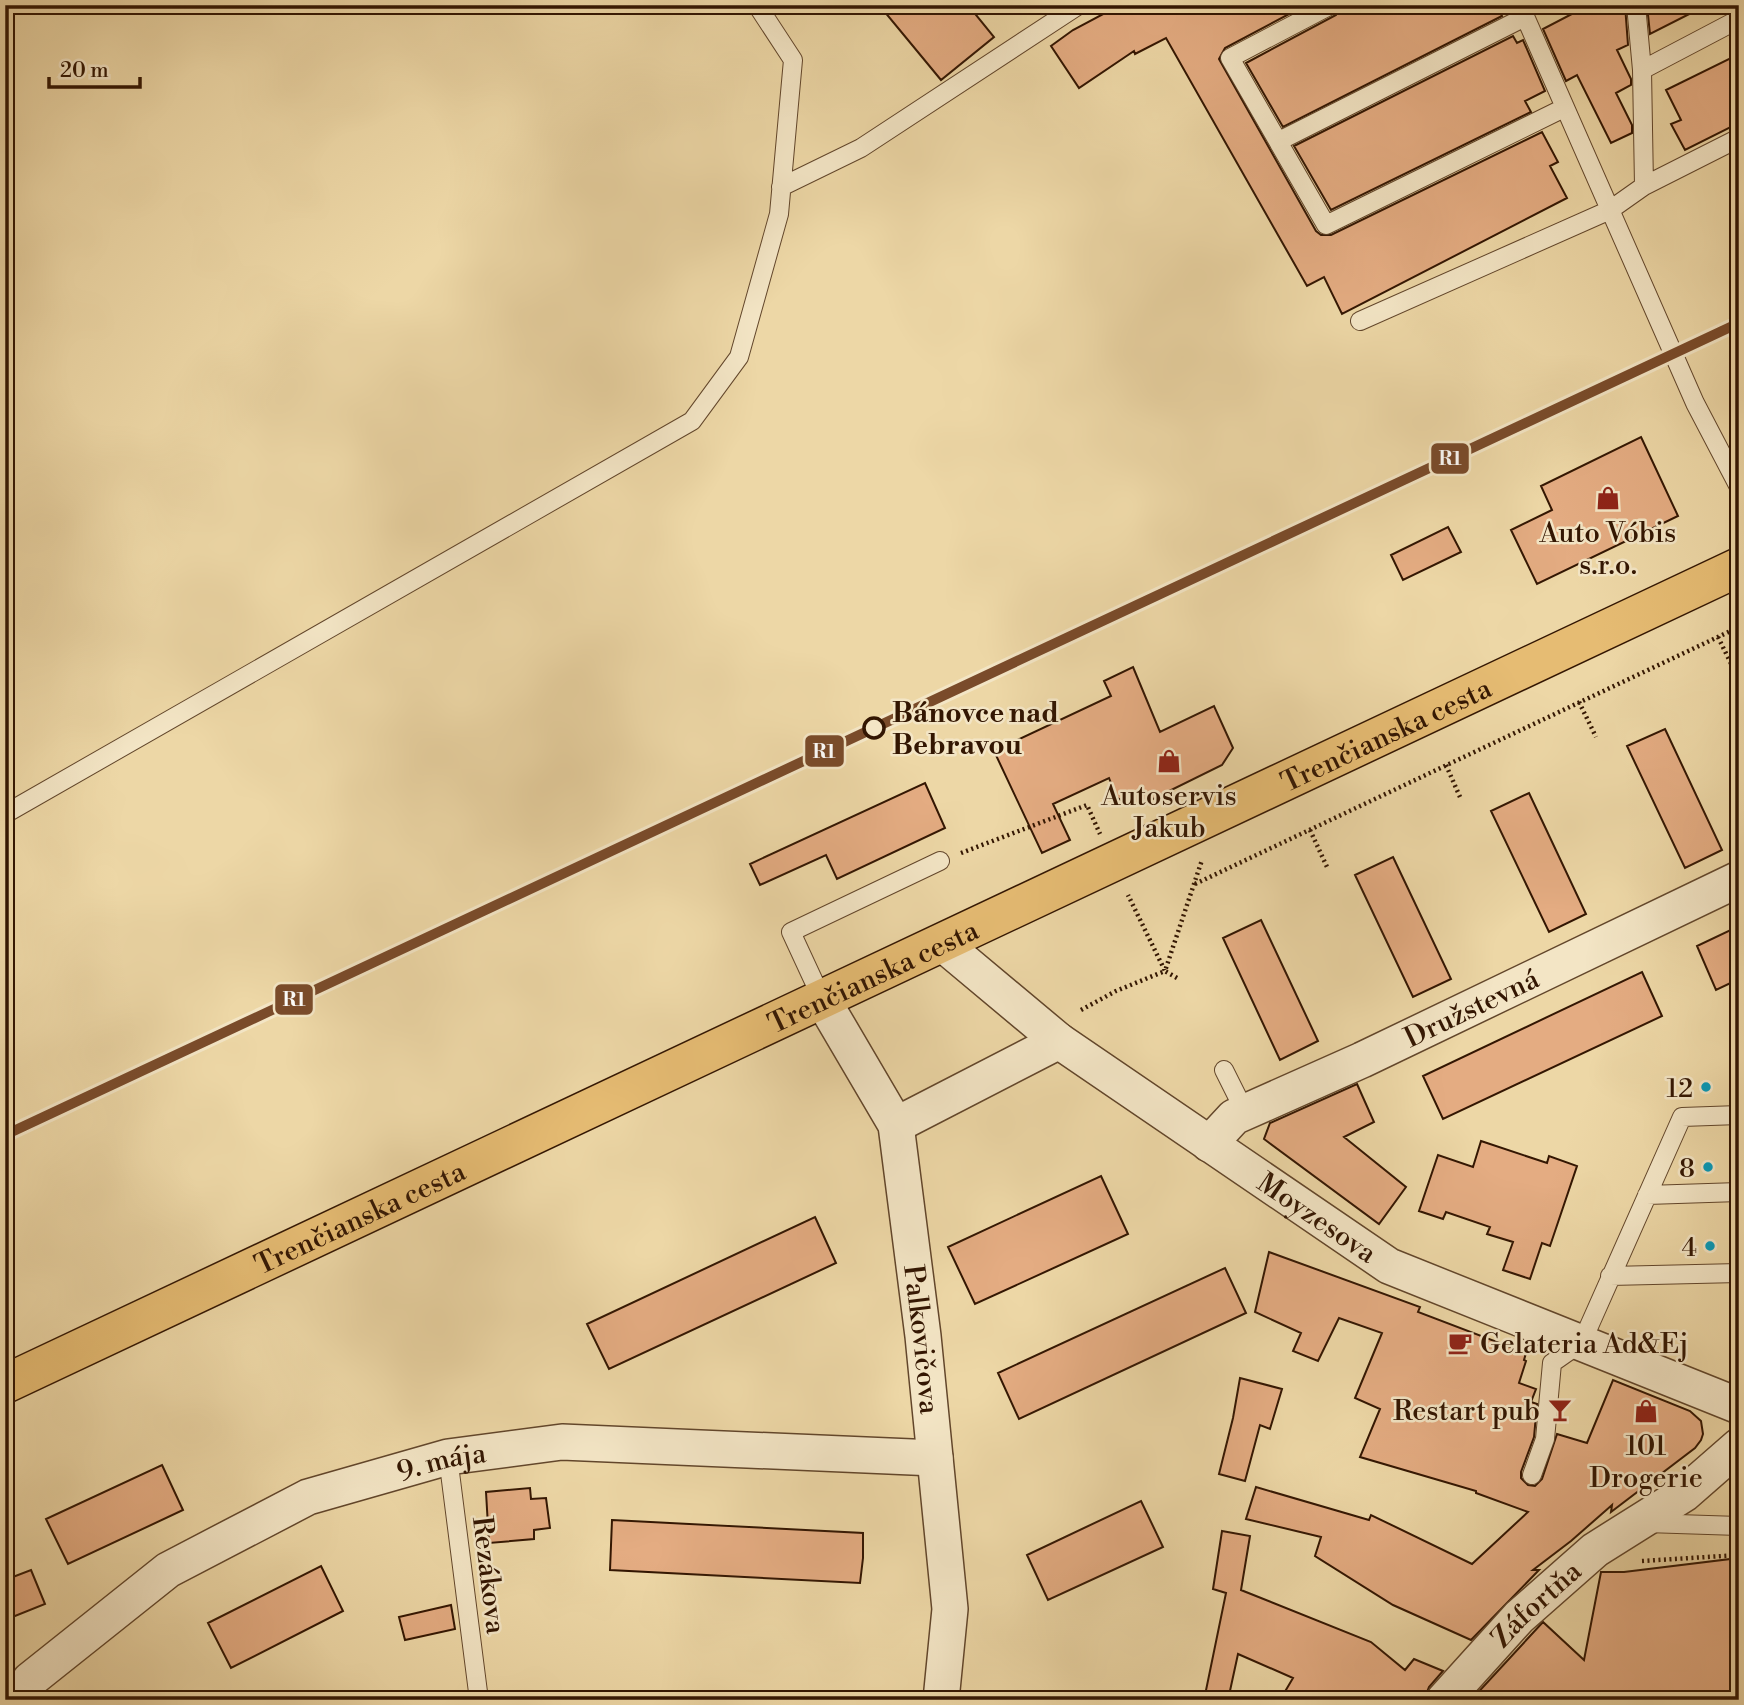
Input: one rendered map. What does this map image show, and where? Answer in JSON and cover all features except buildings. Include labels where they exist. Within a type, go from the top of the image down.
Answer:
[{"type":"main road","name":"Trenčianska cesta","points":[[5,1384],[1739,567]]},
{"type":"street","name":"Družstevná","points":[[1209,1144],[1240,1114],[1362,1060],[1739,879]]},
{"type":"street","name":"Moyzesova","points":[[943,944],[1059,1041],[1389,1266],[1739,1406]]},
{"type":"street","name":"Palkovičova","points":[[822,999],[896,1125],[923,1336],[950,1609],[940,1700]]},
{"type":"street","points":[[896,1125],[1059,1041]]},
{"type":"street","name":"9. mája","points":[[16,1700],[30,1680],[167,1570],[308,1497],[449,1457],[562,1442],[935,1458]]},
{"type":"street","name":"Záfortňa","points":[[1444,1700],[1519,1616],[1595,1550],[1684,1494],[1739,1446]]},
{"type":"lane","points":[[5,814],[692,421],[739,357],[779,214],[793,60],[757,5]]},
{"type":"lane","points":[[781,187],[861,148],[1079,5]]},
{"type":"lane","points":[[1331,5],[1230,58],[1326,225],[1564,108]]},
{"type":"lane","points":[[1636,5],[1642,70],[1644,186]]},
{"type":"lane","points":[[1279,141],[1522,11],[1695,403],[1739,487]]},
{"type":"lane","points":[[1642,70],[1739,19]]},
{"type":"lane","points":[[1360,321],[1610,210],[1644,186],[1739,138]]},
{"type":"lane","points":[[822,999],[791,932],[940,860]]},
{"type":"lane","points":[[1224,1070],[1240,1114]]},
{"type":"lane","points":[[1532,1475],[1545,1439],[1552,1363],[1582,1342],[1682,1117],[1739,1115]]},
{"type":"lane","points":[[1647,1195],[1739,1192]]},
{"type":"lane","points":[[1610,1276],[1739,1273]]},
{"type":"lane","name":"Rezákova","points":[[449,1457],[479,1700]]},
{"type":"lane","points":[[1639,1523],[1739,1525]]},
{"type":"path","points":[[1195,884],[1739,627]]},
{"type":"path","points":[[1718,637],[1739,680]]},
{"type":"path","points":[[1579,702],[1596,737]]},
{"type":"path","points":[[1446,765],[1461,797]]},
{"type":"path","points":[[940,860],[1087,805],[1103,841]]},
{"type":"path","points":[[1310,830],[1326,867]]},
{"type":"path","points":[[1081,1010],[1116,991],[1165,971],[1201,864]]},
{"type":"path","points":[[1127,892],[1165,971],[1177,978]]},
{"type":"path","points":[[1640,1561],[1739,1555]]},
{"type":"transit line","name":"R1","points":[[5,1135],[1739,323]]},
{"type":"place","name":"Auto Vóbis s.r.o.","points":[[1608,498]]},
{"type":"place","name":"Bánovce nad Bebravou","points":[[874,728]]},
{"type":"place","name":"Autoservis Jakub","points":[[1169,761]]},
{"type":"place","name":"12","points":[[1706,1087]]},
{"type":"place","name":"8","points":[[1708,1167]]},
{"type":"place","name":"4","points":[[1710,1246]]},
{"type":"place","name":"Gelateria Ad&Ej","points":[[1460,1343]]},
{"type":"place","name":"Restart pub","points":[[1560,1410]]},
{"type":"place","name":"101 Drogerie","points":[[1646,1411]]}]
